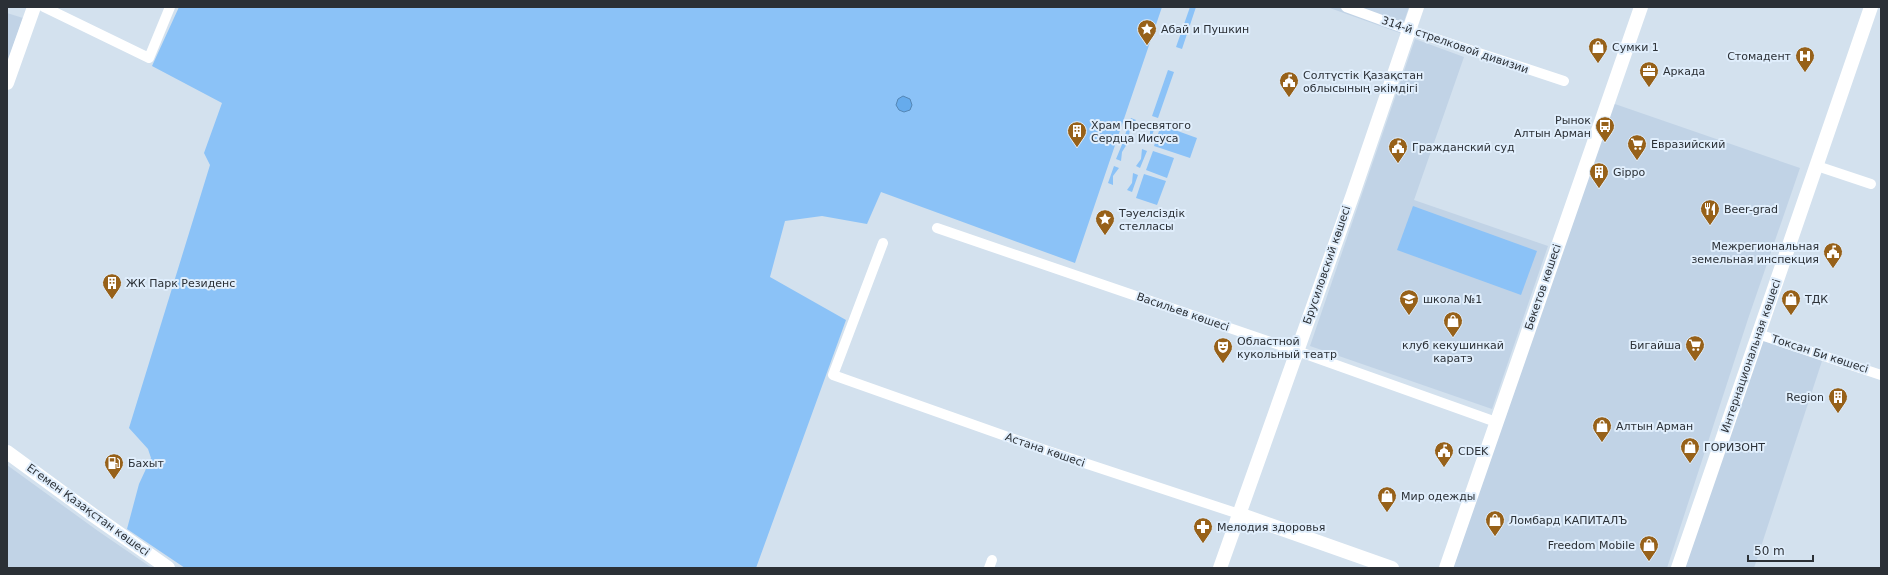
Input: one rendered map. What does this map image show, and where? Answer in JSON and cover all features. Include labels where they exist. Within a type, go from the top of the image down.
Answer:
[{"type":"main road","points":[[7,83],[34,7]]},
{"type":"main road","name":"Брусиловский көшесі","points":[[1220,568],[1416,7]]},
{"type":"main road","name":"Бөкетов көшесі","points":[[1446,568],[1641,7]]},
{"type":"main road","name":"Интернациональная көшесі","points":[[1678,568],[1871,7]]},
{"type":"main road","name":"Егемен Қазақстан көшесі","points":[[7,452],[92,515],[168,568]]},
{"type":"main road","name":"Астана көшесі","points":[[1239,514],[1392,568]]},
{"type":"street","points":[[44,7],[149,58],[170,7]]},
{"type":"street","name":"314-й стрелковой дивизии","points":[[1346,7],[1408,30],[1564,81]]},
{"type":"street","points":[[1817,166],[1871,184]]},
{"type":"street","name":"Васильев көшесі","points":[[938,228],[1297,351],[1496,422]]},
{"type":"street","name":"Астана көшесі","points":[[883,244],[833,375],[1045,450],[1239,514]]},
{"type":"street","name":"Токсан Би көшесі","points":[[1758,334],[1881,375]]},
{"type":"shaded area","points":[[179,7],[1162,7],[1075,263],[881,192],[867,224],[822,216],[785,221],[770,277],[846,320],[756,568],[185,568],[127,529],[139,484],[151,458],[148,449],[129,428],[210,165],[204,153],[222,103],[152,66]]},
{"type":"shaded area","points":[[1190,7],[1196,7],[1182,49],[1176,47]]},
{"type":"shaded area","points":[[1327,7],[1409,7],[1400,33]]},
{"type":"shaded area","points":[[7,13],[23,18],[7,63]]},
{"type":"shaded area","points":[[1415,39],[1464,57],[1414,200],[1548,246],[1492,409],[1310,346]]},
{"type":"shaded area","points":[[1168,70],[1174,72],[1158,118],[1152,116]]},
{"type":"shaded area","points":[[903,96],[910,99],[912,105],[910,110],[904,112],[899,110],[896,105],[898,99]]},
{"type":"shaded area","name":"Алтын Арман","points":[[1612,103],[1800,168],[1748,319],[1667,568],[1453,568]]},
{"type":"shaded area","points":[[1131,118],[1136,120],[1130,128],[1129,137],[1125,135]]},
{"type":"shaded area","points":[[1150,125],[1155,127],[1149,144],[1144,142],[1150,134]]},
{"type":"shaded area","points":[[1161,125],[1197,138],[1190,158],[1154,146]]},
{"type":"shaded area","points":[[1123,142],[1127,144],[1122,152],[1121,161],[1116,159]]},
{"type":"shaded area","points":[[1142,149],[1147,151],[1140,168],[1136,166],[1141,159]]},
{"type":"shaded area","points":[[1153,151],[1174,158],[1167,178],[1146,170]]},
{"type":"shaded area","points":[[1114,166],[1119,168],[1113,176],[1113,185],[1108,183]]},
{"type":"shaded area","points":[[1133,173],[1138,175],[1132,192],[1127,190],[1132,183]]},
{"type":"shaded area","points":[[1144,174],[1166,181],[1157,205],[1136,198]]},
{"type":"shaded area","points":[[1413,206],[1537,251],[1521,295],[1397,250]]},
{"type":"shaded area","points":[[1761,340],[1822,361],[1754,568],[1685,568]]},
{"type":"shaded area","points":[[7,465],[98,531],[152,568],[7,568]]},
{"type":"place","name":"Абай и Пушкин","points":[[1147,46]]},
{"type":"place","name":"Сумки 1","points":[[1598,64]]},
{"type":"place","name":"Стомадент","points":[[1805,73]]},
{"type":"place","name":"Аркада","points":[[1649,88]]},
{"type":"place","name":"Солтүстік Қазақстан облысының әкімдігі","points":[[1289,98]]},
{"type":"place","name":"Рынок Алтын Арман","points":[[1605,143]]},
{"type":"place","name":"Храм Пресвятого Сердца Иисуса","points":[[1077,148]]},
{"type":"place","name":"Евразийский","points":[[1637,161]]},
{"type":"place","name":"Гражданский суд","points":[[1398,164]]},
{"type":"place","name":"Gippo","points":[[1599,189]]},
{"type":"place","name":"Beer-grad","points":[[1710,226]]},
{"type":"place","name":"Тәуелсіздік стелласы","points":[[1105,236]]},
{"type":"place","name":"Межрегиональная земельная инспекция","points":[[1833,269]]},
{"type":"place","name":"ЖК Парк Резиденс","points":[[112,300]]},
{"type":"place","name":"школа №1","points":[[1409,316]]},
{"type":"place","name":"ТДК","points":[[1791,316]]},
{"type":"place","name":"клуб кекушинкай каратэ","points":[[1453,338]]},
{"type":"place","name":"Бигайша","points":[[1695,362]]},
{"type":"place","name":"Областной кукольный театр","points":[[1223,364]]},
{"type":"place","name":"Region","points":[[1838,414]]},
{"type":"place","name":"Алтын Арман","points":[[1602,443]]},
{"type":"place","name":"ГОРИЗОНТ","points":[[1690,464]]},
{"type":"place","name":"CDEK","points":[[1444,468]]},
{"type":"place","name":"Бахыт","points":[[114,480]]},
{"type":"place","name":"Мир одежды","points":[[1387,513]]},
{"type":"place","name":"Ломбард КАПИТАЛЪ","points":[[1495,537]]},
{"type":"place","name":"Мелодия здоровья","points":[[1203,544]]},
{"type":"place","name":"Freedom Mobile","points":[[1649,562]]}]
